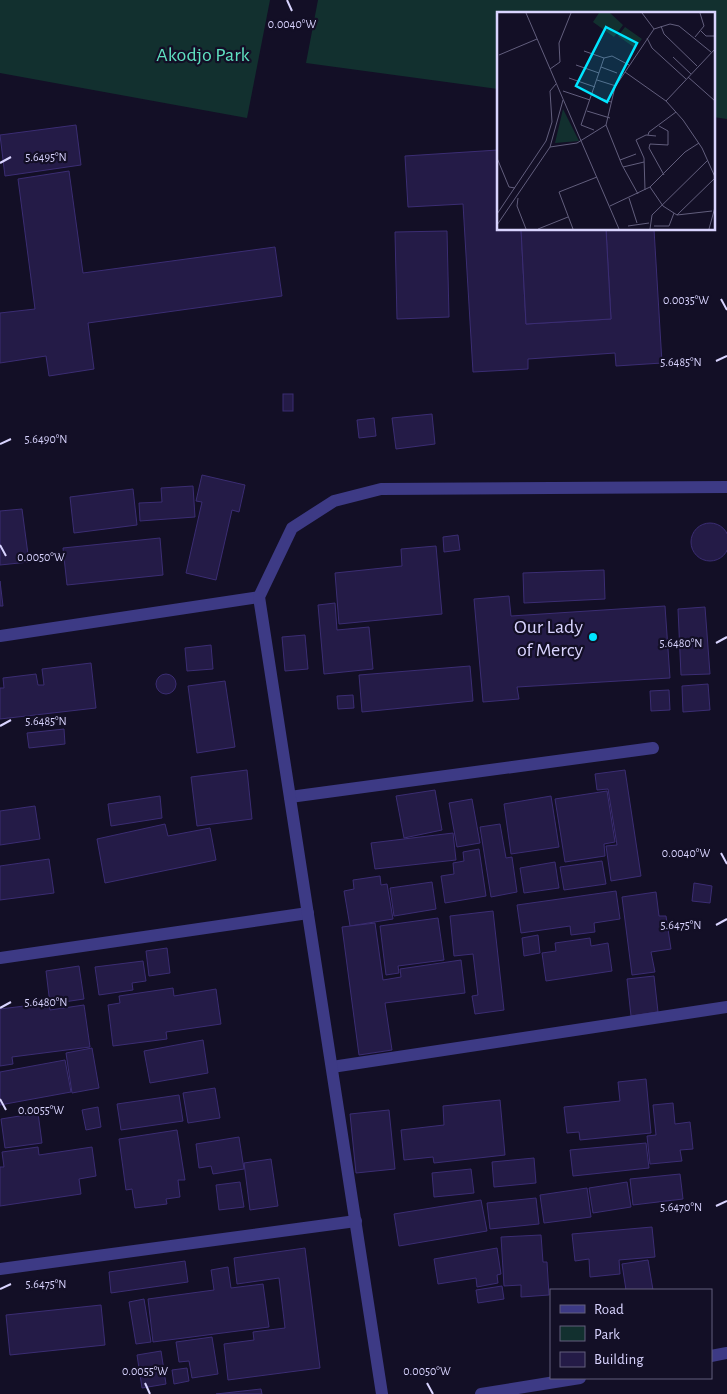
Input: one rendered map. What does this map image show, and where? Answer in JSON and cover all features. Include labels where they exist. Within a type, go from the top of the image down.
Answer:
[{"type":"street","points":[[382,1394],[259,597],[292,528],[334,501],[381,490],[727,487]]},
{"type":"street","points":[[0,636],[259,597]]},
{"type":"street","points":[[290,797],[653,748]]},
{"type":"street","points":[[0,958],[308,913]]},
{"type":"street","points":[[332,1068],[727,1007]]},
{"type":"street","points":[[0,1270],[356,1221]]},
{"type":"street","points":[[712,1356],[727,1354]]},
{"type":"street","points":[[481,1394],[574,1379]]},
{"type":"green space","name":"Akodjo Park","points":[[0,0],[270,0],[247,118],[0,73]]},
{"type":"green space","points":[[318,0],[727,0],[727,119],[714,117],[714,12],[497,12],[497,89],[306,63]]},
{"type":"building","points":[[76,125],[81,165],[5,176],[0,135]]},
{"type":"building","points":[[497,150],[497,230],[521,230],[526,324],[611,319],[606,230],[654,230],[662,363],[616,366],[615,353],[528,359],[528,369],[473,372],[463,204],[408,207],[405,156]]},
{"type":"building","points":[[69,171],[83,273],[275,247],[282,296],[88,323],[94,369],[49,376],[46,356],[0,363],[0,313],[35,309],[18,179]]},
{"type":"building","points":[[521,230],[606,230],[611,319],[526,324]]},
{"type":"building","points":[[447,231],[449,317],[397,319],[395,232]]},
{"type":"building","points":[[283,394],[293,394],[293,411],[283,411]]},
{"type":"building","points":[[432,414],[435,444],[396,449],[392,418]]},
{"type":"building","points":[[374,418],[376,436],[359,438],[357,420]]},
{"type":"building","points":[[202,475],[245,485],[239,512],[232,510],[216,580],[186,573],[202,502],[196,501]]},
{"type":"building","points":[[193,486],[195,517],[140,521],[139,503],[162,502],[161,488]]},
{"type":"building","points":[[133,489],[137,525],[74,533],[70,497]]},
{"type":"building","points":[[22,509],[29,562],[0,565],[0,511]]},
{"type":"building","points":[[710,523],[724,528],[728,535],[728,549],[724,556],[710,561],[696,556],[691,542],[696,528]]},
{"type":"building","points":[[458,535],[460,550],[444,552],[443,537]]},
{"type":"building","points":[[160,538],[163,575],[67,585],[63,548]]},
{"type":"building","points":[[436,546],[442,614],[339,624],[335,573],[402,566],[401,549]]},
{"type":"building","points":[[604,570],[605,599],[524,603],[523,573]]},
{"type":"building","points":[[0,581],[3,606],[0,606]]},
{"type":"building","points":[[509,596],[511,616],[665,606],[670,678],[517,687],[519,699],[483,702],[474,599]]},
{"type":"building","points":[[335,603],[337,630],[369,627],[373,669],[324,674],[318,605]]},
{"type":"building","points":[[705,607],[710,674],[681,675],[678,609]]},
{"type":"building","points":[[305,635],[308,669],[285,671],[282,637]]},
{"type":"building","points":[[211,645],[213,669],[187,671],[185,648]]},
{"type":"building","points":[[91,663],[96,708],[0,719],[0,688],[4,688],[3,678],[36,674],[38,685],[44,685],[42,669]]},
{"type":"building","points":[[470,666],[473,701],[362,712],[359,675]]},
{"type":"building","points":[[162,674],[170,674],[176,680],[176,688],[170,694],[162,694],[156,688],[156,680]]},
{"type":"building","points":[[225,681],[235,747],[197,753],[188,686]]},
{"type":"building","points":[[708,684],[710,710],[683,712],[682,686]]},
{"type":"building","points":[[669,690],[670,710],[651,711],[650,691]]},
{"type":"building","points":[[353,695],[354,708],[338,709],[337,696]]},
{"type":"building","points":[[64,729],[65,744],[29,748],[27,733]]},
{"type":"building","points":[[247,770],[252,819],[197,826],[191,777]]},
{"type":"building","points":[[625,770],[641,876],[611,881],[606,846],[617,845],[608,789],[597,790],[595,774]]},
{"type":"building","points":[[435,790],[442,830],[404,838],[396,796]]},
{"type":"building","points":[[607,791],[615,842],[604,844],[605,856],[565,862],[555,799]]},
{"type":"building","points":[[160,796],[162,818],[111,826],[108,804]]},
{"type":"building","points":[[551,796],[559,847],[511,854],[504,804]]},
{"type":"building","points":[[472,799],[480,843],[457,847],[449,803]]},
{"type":"building","points":[[35,806],[40,839],[0,845],[0,811]]},
{"type":"building","points":[[165,824],[168,836],[210,828],[216,860],[105,883],[97,839]]},
{"type":"building","points":[[500,824],[506,858],[512,857],[517,892],[491,897],[480,827]]},
{"type":"building","points":[[453,833],[456,860],[375,869],[371,843]]},
{"type":"building","points":[[479,849],[486,896],[445,903],[441,876],[454,874],[453,863],[464,861],[463,852]]},
{"type":"building","points":[[49,859],[54,893],[0,900],[0,866]]},
{"type":"building","points":[[602,861],[606,884],[564,890],[560,867]]},
{"type":"building","points":[[555,862],[559,888],[524,893],[520,868]]},
{"type":"building","points":[[380,876],[381,885],[387,884],[393,919],[350,926],[344,891],[354,889],[353,880]]},
{"type":"building","points":[[432,882],[436,909],[394,916],[390,888]]},
{"type":"building","points":[[694,883],[712,886],[710,903],[692,901]]},
{"type":"building","points":[[616,891],[620,919],[594,923],[595,932],[571,935],[570,926],[521,933],[517,905]]},
{"type":"building","points":[[656,892],[659,916],[666,916],[671,949],[651,952],[655,972],[632,975],[622,897]]},
{"type":"building","points":[[493,911],[504,1010],[475,1014],[472,996],[478,995],[473,954],[454,956],[450,916]]},
{"type":"building","points":[[438,918],[444,960],[398,966],[399,973],[386,975],[380,926]]},
{"type":"building","points":[[375,923],[383,980],[401,977],[400,969],[461,960],[465,993],[385,1003],[392,1050],[359,1055],[342,927]]},
{"type":"building","points":[[538,935],[540,953],[524,956],[522,938]]},
{"type":"building","points":[[590,938],[591,946],[608,943],[612,971],[546,981],[542,953],[556,951],[555,943]]},
{"type":"building","points":[[167,948],[170,973],[149,976],[146,951]]},
{"type":"building","points":[[143,961],[146,981],[132,983],[133,990],[99,995],[95,967]]},
{"type":"building","points":[[79,966],[84,999],[50,1004],[46,971]]},
{"type":"building","points":[[654,976],[658,1012],[631,1016],[627,979]]},
{"type":"building","points":[[173,988],[174,996],[216,989],[221,1024],[166,1032],[167,1039],[113,1046],[108,1005],[120,1003],[119,996]]},
{"type":"building","points":[[49,1003],[50,1010],[84,1005],[90,1047],[12,1057],[13,1064],[0,1066],[0,1009]]},
{"type":"building","points":[[203,1040],[208,1073],[150,1083],[144,1051]]},
{"type":"building","points":[[92,1048],[99,1088],[72,1093],[66,1053]]},
{"type":"building","points":[[65,1060],[71,1092],[0,1105],[0,1072]]},
{"type":"building","points":[[646,1079],[651,1133],[580,1140],[579,1132],[567,1133],[564,1107],[620,1101],[618,1082]]},
{"type":"building","points":[[215,1088],[220,1118],[188,1123],[183,1093]]},
{"type":"building","points":[[179,1095],[183,1121],[121,1130],[117,1104]]},
{"type":"building","points":[[500,1100],[505,1155],[434,1163],[433,1157],[404,1160],[401,1130],[444,1125],[443,1106]]},
{"type":"building","points":[[673,1103],[675,1124],[690,1122],[693,1149],[680,1150],[682,1161],[650,1164],[647,1136],[656,1135],[653,1105]]},
{"type":"building","points":[[98,1107],[101,1127],[86,1130],[82,1110]]},
{"type":"building","points":[[389,1110],[395,1169],[356,1173],[350,1114]]},
{"type":"building","points":[[38,1113],[42,1143],[5,1148],[1,1119]]},
{"type":"building","points":[[177,1130],[185,1180],[178,1180],[180,1197],[166,1199],[167,1204],[135,1208],[132,1189],[126,1190],[119,1139]]},
{"type":"building","points":[[239,1137],[244,1169],[213,1174],[211,1166],[199,1168],[196,1144]]},
{"type":"building","points":[[646,1143],[649,1168],[573,1176],[570,1150]]},
{"type":"building","points":[[38,1147],[39,1155],[92,1147],[96,1176],[79,1179],[81,1194],[0,1206],[0,1167],[4,1167],[2,1152]]},
{"type":"building","points":[[534,1158],[536,1183],[494,1187],[492,1162]]},
{"type":"building","points":[[271,1159],[278,1206],[250,1210],[244,1163]]},
{"type":"building","points":[[471,1169],[474,1193],[434,1197],[432,1173]]},
{"type":"building","points":[[680,1174],[683,1199],[633,1205],[630,1179]]},
{"type":"building","points":[[240,1182],[244,1207],[219,1210],[216,1185]]},
{"type":"building","points":[[627,1182],[631,1207],[593,1213],[589,1188]]},
{"type":"building","points":[[587,1188],[591,1217],[544,1223],[540,1195]]},
{"type":"building","points":[[536,1198],[539,1224],[490,1229],[487,1203]]},
{"type":"building","points":[[481,1200],[487,1231],[399,1246],[394,1214]]},
{"type":"building","points":[[652,1227],[655,1257],[619,1260],[620,1274],[590,1277],[589,1259],[575,1261],[572,1234]]},
{"type":"building","points":[[541,1235],[543,1262],[547,1262],[549,1295],[521,1297],[521,1285],[504,1286],[501,1237]]},
{"type":"building","points":[[305,1248],[320,1368],[228,1380],[224,1344],[254,1340],[253,1332],[285,1328],[279,1278],[237,1284],[234,1258]]},
{"type":"building","points":[[497,1248],[501,1274],[497,1275],[498,1283],[477,1287],[476,1278],[438,1284],[434,1259]]},
{"type":"building","points":[[648,1260],[653,1289],[626,1289],[622,1264]]},
{"type":"building","points":[[185,1261],[188,1282],[111,1293],[109,1272]]},
{"type":"building","points":[[228,1267],[231,1288],[263,1284],[269,1327],[153,1342],[148,1299],[214,1290],[211,1270]]},
{"type":"building","points":[[502,1286],[504,1299],[478,1303],[476,1290]]},
{"type":"building","points":[[144,1299],[151,1342],[136,1344],[129,1302]]},
{"type":"building","points":[[101,1305],[105,1345],[10,1355],[6,1315]]},
{"type":"building","points":[[212,1337],[218,1374],[192,1378],[189,1361],[179,1362],[176,1342]]},
{"type":"building","points":[[161,1351],[166,1384],[142,1388],[137,1355]]},
{"type":"building","points":[[187,1368],[189,1381],[174,1384],[172,1370]]},
{"type":"building","points":[[261,1389],[262,1394],[216,1394]]},
{"type":"place","name":"Our Lady of Mercy","points":[[593,637]]}]
